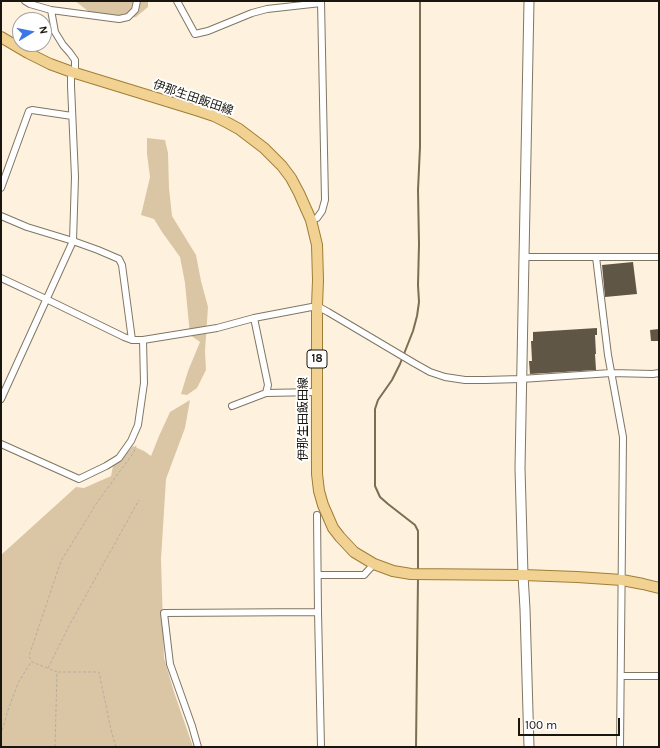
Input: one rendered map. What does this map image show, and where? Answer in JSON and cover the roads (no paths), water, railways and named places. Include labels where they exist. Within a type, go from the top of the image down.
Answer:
[{"type":"main road","name":"伊那生田飯田線","points":[[1,37],[50,64],[214,116],[239,129],[264,148],[282,166],[291,178],[311,220],[316,245],[318,280],[317,474],[319,491],[330,523],[340,537],[354,552],[374,564],[393,571],[411,574],[523,575],[622,580],[659,588]]},
{"type":"street","points":[[25,1],[51,10],[119,19],[128,17],[135,10],[137,1]]},
{"type":"street","points":[[177,1],[195,34],[208,31],[252,13],[267,9],[321,2],[325,200],[322,211],[317,218],[311,220]]},
{"type":"street","points":[[529,1],[520,468],[529,747]]},
{"type":"street","points":[[1,399],[72,241],[75,177],[71,78],[72,72],[75,68],[75,60],[55,32],[51,10]]},
{"type":"street","points":[[1,188],[29,111],[32,110],[72,116]]},
{"type":"street","points":[[1,216],[27,227],[98,250],[119,259],[122,265],[132,340]]},
{"type":"street","points":[[524,257],[659,257]]},
{"type":"street","points":[[596,257],[607,348],[623,437],[620,747]]},
{"type":"street","points":[[1,278],[132,340],[143,340],[217,328],[254,318],[317,306],[407,360],[430,372],[445,377],[465,380],[522,379],[611,373],[659,373]]},
{"type":"street","points":[[254,318],[268,386],[266,393]]},
{"type":"street","points":[[1,444],[79,479],[119,458],[131,442],[138,424],[144,383],[143,340]]},
{"type":"street","points":[[232,406],[266,393],[317,392]]},
{"type":"street","points":[[317,515],[321,747]]},
{"type":"street","points":[[318,575],[364,575],[374,564]]},
{"type":"street","points":[[198,747],[170,664],[164,613],[318,612]]},
{"type":"street","points":[[621,676],[659,676]]},
{"type":"waterway","points":[[418,571],[418,531],[415,525],[380,497],[375,486],[375,409],[378,400],[392,380],[400,364],[413,331],[419,302],[418,190],[420,147],[420,1]]},
{"type":"waterway","points":[[416,747],[418,577]]}]
